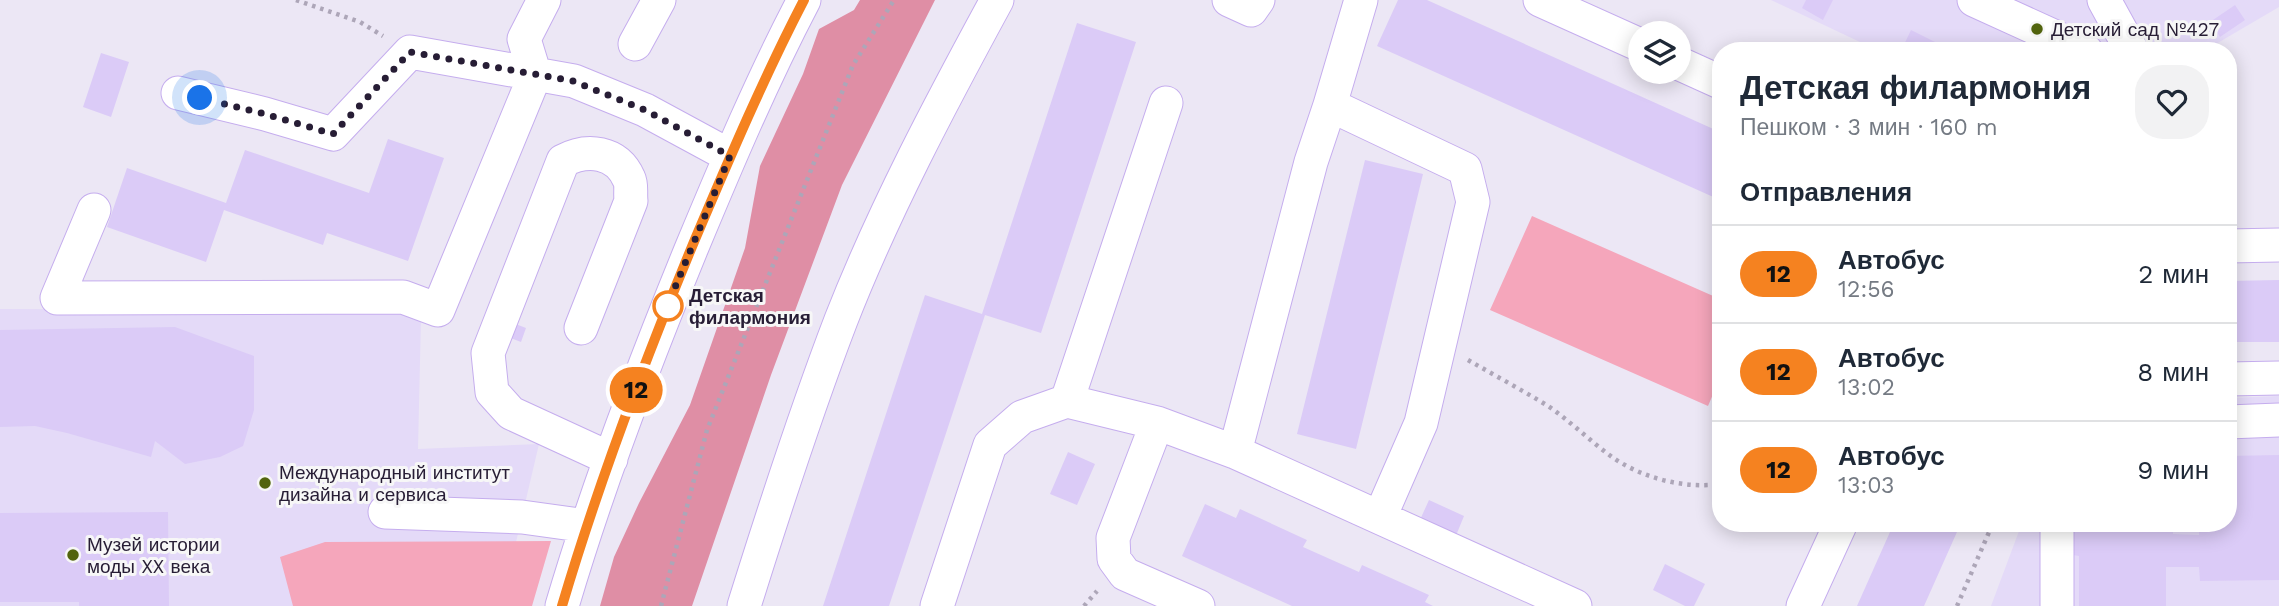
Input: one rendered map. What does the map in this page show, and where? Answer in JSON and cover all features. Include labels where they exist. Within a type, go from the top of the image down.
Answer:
[{"type":"street","points":[[94,210],[57,298],[403,296],[438,310],[535,75],[524,39],[544,0]]},
{"type":"street","points":[[635,44],[659,0]]},
{"type":"street","points":[[562,606],[587,526],[663,316],[730,156],[804,0]]},
{"type":"street","points":[[744,606],[789,464],[842,318],[883,223],[997,0]]},
{"type":"street","points":[[1229,0],[1251,10],[1258,0]]},
{"type":"street","points":[[1235,452],[1311,162],[1362,0]]},
{"type":"street","points":[[1540,0],[1628,40]]},
{"type":"street","points":[[1974,0],[2014,8],[2071,42]]},
{"type":"street","points":[[2104,0],[2127,42]]},
{"type":"street","points":[[178,93],[333,134],[410,52],[573,81],[645,110],[730,156]]},
{"type":"street","points":[[1691,69],[1712,78]]},
{"type":"street","points":[[1067,401],[1166,103]]},
{"type":"street","points":[[1331,105],[1465,169],[1473,202],[1421,423],[1380,517]]},
{"type":"street","points":[[581,328],[631,201],[630,180],[617,162],[595,152],[577,153],[564,161],[488,353],[492,392],[511,413],[611,459]]},
{"type":"street","points":[[2237,246],[2279,246]]},
{"type":"street","points":[[2237,379],[2279,378]]},
{"type":"street","points":[[937,606],[990,445],[1022,416],[1067,401],[1157,423],[1235,452],[1575,606]]},
{"type":"street","points":[[2237,422],[2279,420]]},
{"type":"street","points":[[1157,423],[1113,538],[1114,559],[1125,573],[1198,606]]},
{"type":"street","points":[[385,512],[522,517],[587,526]]},
{"type":"street","points":[[1803,606],[1837,532]]},
{"type":"street","points":[[2057,532],[2057,606]]},
{"type":"path","points":[[296,0],[360,22],[410,52]]},
{"type":"path","points":[[661,606],[706,430],[853,65],[894,0]]},
{"type":"path","points":[[1440,344],[1549,407],[1610,456],[1631,469],[1672,482],[1701,487],[1712,485]]},
{"type":"path","points":[[1956,606],[1989,532]]},
{"type":"shaded area","points":[[860,0],[935,0],[842,185],[771,375],[692,606],[600,606],[614,557],[690,405],[745,248],[760,166],[803,74],[819,29],[854,10]]},
{"type":"shaded area","name":"Детский сад №427","points":[[1771,0],[2279,0],[2279,7],[2219,42],[1860,42]]},
{"type":"shaded area","points":[[1532,216],[1712,295],[1712,397],[1708,406],[1490,310]]},
{"type":"shaded area","name":"Международный институт дизайна и сервиса","points":[[0,309],[399,310],[421,318],[418,449],[539,444],[501,606],[0,606]]},
{"type":"shaded area","points":[[2279,396],[2279,606],[1991,606],[2019,532],[2237,532],[2237,398]]},
{"type":"shaded area","points":[[551,541],[532,606],[293,606],[280,557],[325,542]]},
{"type":"building","points":[[1398,0],[1427,0],[1712,128],[1712,196],[1377,46]]},
{"type":"building","points":[[1806,0],[1833,0],[1823,20],[1802,8]]},
{"type":"building","points":[[2235,5],[2245,20],[2220,37],[2210,22]]},
{"type":"building","points":[[1077,23],[1136,42],[1041,333],[985,315],[889,606],[823,606],[925,295],[982,314]]},
{"type":"building","points":[[1911,30],[1935,42],[1905,42]]},
{"type":"building","points":[[101,53],[129,62],[111,117],[83,107]]},
{"type":"building","points":[[388,139],[444,158],[408,261],[327,233],[323,245],[224,210],[206,262],[107,227],[127,168],[226,203],[245,150],[369,193]]},
{"type":"building","points":[[1365,160],[1423,174],[1356,449],[1297,434]]},
{"type":"building","points":[[2279,280],[2279,342],[2237,342],[2237,281]]},
{"type":"building","points":[[513,323],[526,328],[521,342],[508,337]]},
{"type":"building","points":[[175,327],[254,356],[254,410],[243,446],[220,457],[185,464],[155,441],[151,457],[35,426],[0,427],[0,330]]},
{"type":"building","points":[[1068,452],[1095,464],[1077,505],[1050,494]]},
{"type":"building","points":[[2279,455],[2279,580],[2200,581],[2199,567],[2166,567],[2166,606],[2079,606],[2079,556],[2073,555],[2074,532],[2173,532],[2199,535],[2199,532],[2237,532],[2237,456]]},
{"type":"building","points":[[1429,500],[1464,516],[1455,538],[1419,522]]},
{"type":"building","points":[[1205,504],[1236,518],[1240,509],[1307,540],[1303,547],[1359,572],[1362,565],[1429,595],[1425,602],[1433,606],[1292,606],[1182,556]]},
{"type":"building","points":[[168,512],[169,606],[79,606],[79,602],[0,602],[0,513]]},
{"type":"building","points":[[1890,532],[1957,532],[1924,606],[1857,606]]},
{"type":"building","points":[[1665,564],[1705,584],[1694,606],[1685,606],[1653,590]]},
{"type":"bus line","name":"12","points":[[562,606],[574,564],[663,316],[730,156],[804,0]]},
{"type":"place","name":"Детский сад №427","points":[[2037,29]]},
{"type":"place","name":"Детская филармония","points":[[668,306]]},
{"type":"place","name":"Международный институт дизайна и сервиса","points":[[265,483]]},
{"type":"place","name":"Музей истории моды XX века","points":[[73,555]]},
{"type":"route","points":[[200,98],[333,134],[410,52],[573,81],[645,110],[730,156],[663,316],[668,306]]}]
